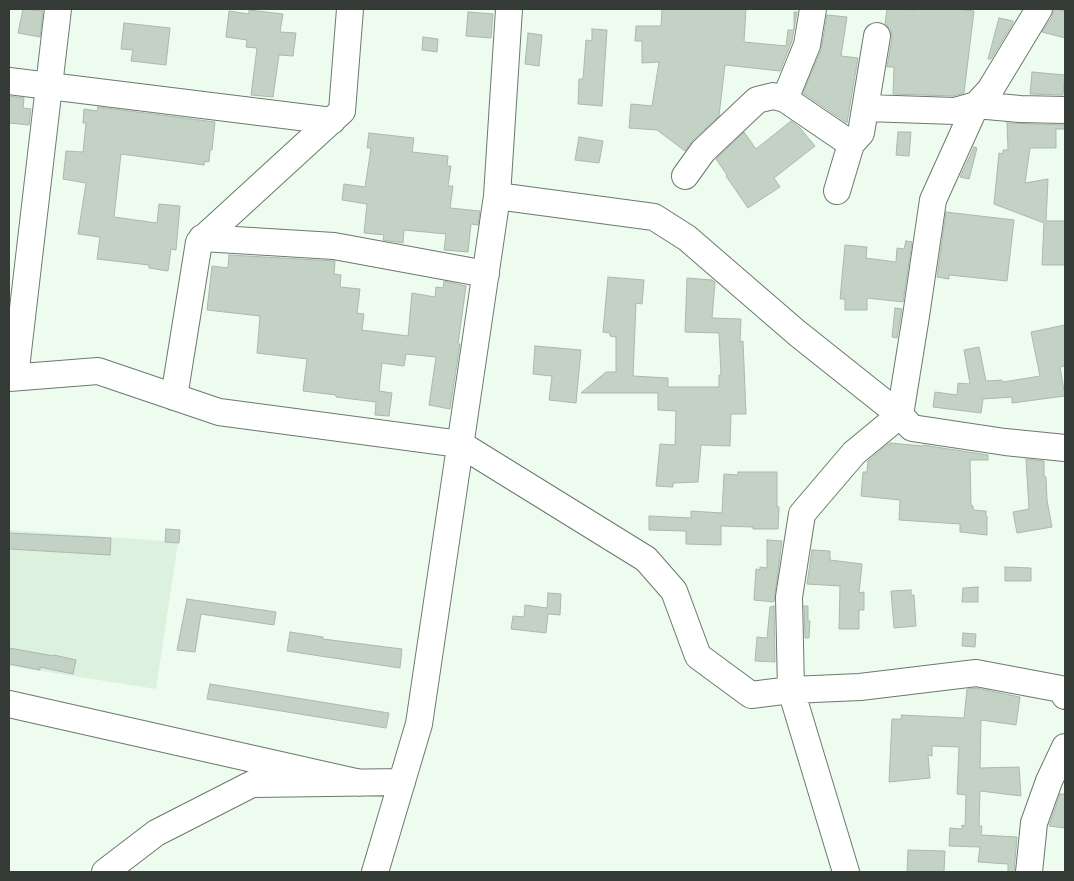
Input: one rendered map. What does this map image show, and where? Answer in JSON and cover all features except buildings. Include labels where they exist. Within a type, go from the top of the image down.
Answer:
[{"type":"street","points":[[58,9],[12,378],[98,371],[219,412],[460,444],[646,558],[674,592],[698,656],[751,695],[791,690],[860,687],[976,674],[1061,689],[1065,696]]},
{"type":"street","points":[[174,397],[199,242],[342,112],[350,9]]},
{"type":"street","points":[[375,872],[418,724],[497,196],[509,9]]},
{"type":"street","points":[[785,98],[806,45],[813,9]]},
{"type":"street","points":[[846,872],[791,690],[789,596],[802,514],[854,453],[900,415],[933,200],[976,105],[990,90],[1039,9]]},
{"type":"street","points":[[837,191],[851,144],[861,133],[877,36]]},
{"type":"street","points":[[9,81],[332,121]]},
{"type":"street","points":[[685,176],[704,152],[757,100],[773,96],[785,98],[851,144]]},
{"type":"street","points":[[866,108],[955,111],[976,105],[1020,109],[1065,110]]},
{"type":"street","points":[[497,196],[654,217],[687,238],[797,333],[900,415],[912,428],[1005,442],[1065,448]]},
{"type":"street","points":[[202,238],[334,246],[486,274]]},
{"type":"street","points":[[9,704],[360,783]]},
{"type":"street","points":[[1029,872],[1034,823],[1049,781],[1065,748]]},
{"type":"street","points":[[104,872],[156,833],[252,784],[402,782]]},
{"type":"shaded area","points":[[9,530],[178,542],[156,689],[9,666]]}]
